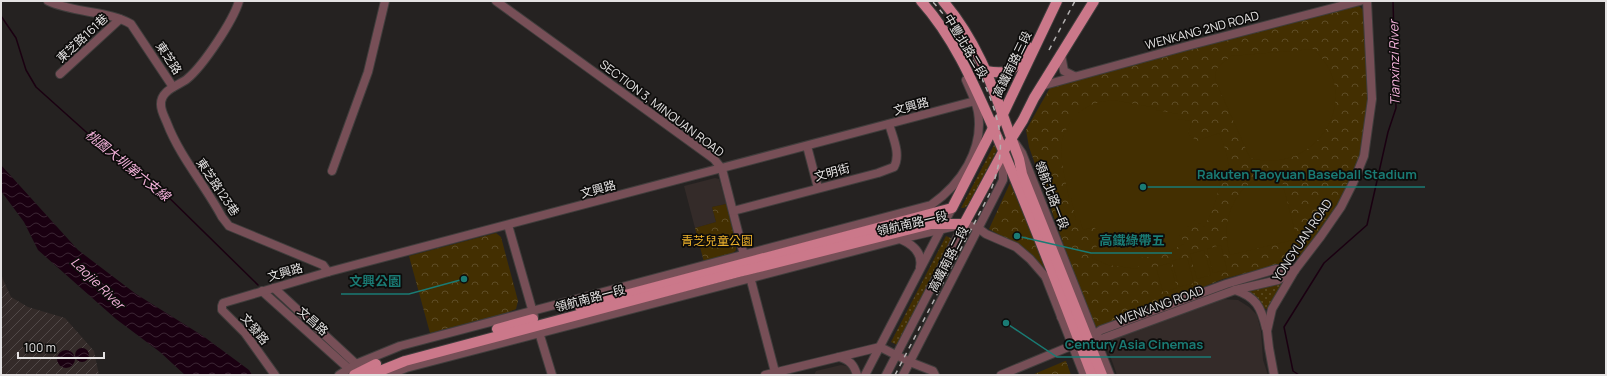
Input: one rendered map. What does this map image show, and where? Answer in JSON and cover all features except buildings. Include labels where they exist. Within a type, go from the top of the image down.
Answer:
[{"type":"main road","name":"中豐北路二段","points":[[921,1],[943,30],[973,81],[1058,287],[1084,341]]},
{"type":"main road","name":"中豐北路二段","points":[[943,1],[969,37],[986,71],[1003,114],[1019,159],[1022,174],[1084,341]]},
{"type":"main road","name":"高鐵南路三段","points":[[1003,114],[1009,91],[1050,1]]},
{"type":"main road","name":"高鐵南路三段","points":[[1003,114],[1057,1]]},
{"type":"main road","points":[[1011,138],[1041,86],[1086,1]]},
{"type":"main road","points":[[1041,86],[1094,1]]},
{"type":"main road","points":[[1021,77],[1035,36]]},
{"type":"main road","points":[[986,71],[1001,73],[1012,70],[1028,47]]},
{"type":"main road","name":"高鐵南路二段","points":[[952,208],[993,128],[1003,114]]},
{"type":"main road","name":"高鐵南路二段","points":[[964,224],[1011,138]]},
{"type":"main road","name":"領航南路一段","points":[[351,372],[375,365],[402,354],[536,322],[747,266],[952,208]]},
{"type":"main road","name":"領航南路一段","points":[[747,266],[931,224],[942,227],[964,224]]},
{"type":"main road","name":"領航南路一段","points":[[370,375],[405,361],[536,322]]},
{"type":"main road","points":[[1084,341],[1092,375]]},
{"type":"main road","points":[[1084,341],[1102,375]]},
{"type":"street","name":"東芝路","points":[[48,1],[58,6],[120,19],[132,24],[173,87],[186,80],[195,72],[226,29],[239,1]]},
{"type":"street","points":[[332,171],[368,72],[385,1]]},
{"type":"street","name":"SECTION 3, MINQUAN ROAD","points":[[496,1],[714,159],[722,169],[775,372]]},
{"type":"street","name":"WENKANG 2ND ROAD","points":[[1041,86],[1360,1]]},
{"type":"street","name":"YONGYUAN ROAD","points":[[1274,375],[1269,348],[1268,332],[1272,310],[1295,270],[1341,207],[1364,156],[1372,98],[1367,1]]},
{"type":"street","name":"東芝路161巷","points":[[60,74],[120,19]]},
{"type":"street","points":[[1061,55],[1064,71],[1074,76]]},
{"type":"street","points":[[894,215],[931,205],[945,195],[956,184],[969,164],[977,144],[980,126],[975,101],[966,80]]},
{"type":"street","name":"東芝路123巷","points":[[173,87],[163,96],[161,105],[164,117],[181,153],[229,226],[323,265],[328,272]]},
{"type":"street","name":"文興路","points":[[227,301],[328,272],[975,101]]},
{"type":"street","name":"文明街","points":[[733,211],[894,167],[897,161],[896,151],[889,124]]},
{"type":"street","points":[[807,146],[818,188]]},
{"type":"street","name":"高鐵南路二段","points":[[903,375],[1003,180],[1003,152]]},
{"type":"street","points":[[865,375],[952,208]]},
{"type":"street","points":[[894,215],[924,215]]},
{"type":"street","name":"領航南路一段","points":[[388,375],[536,322],[747,266],[894,215]]},
{"type":"street","points":[[508,224],[552,375]]},
{"type":"street","points":[[886,375],[964,224],[978,228],[986,234],[1016,247],[1030,259],[1046,277],[1058,287],[1061,317]]},
{"type":"street","name":"領航南路一段","points":[[747,266],[900,238],[942,227]]},
{"type":"street","points":[[900,238],[916,248],[921,263],[920,270]]},
{"type":"street","name":"WENKANG ROAD","points":[[1001,375],[1084,341],[1102,330],[1226,284],[1276,269],[1295,270]]},
{"type":"street","name":"WENKANG ROAD","points":[[1084,341],[1104,338],[1235,290],[1278,280],[1295,270]]},
{"type":"street","points":[[1046,277],[1061,317],[1084,341],[1110,375]]},
{"type":"street","points":[[1226,284],[1235,290],[1245,293],[1254,300],[1262,310],[1268,332]]},
{"type":"street","name":"文昌路","points":[[274,288],[356,364]]},
{"type":"street","name":"文昌路","points":[[262,291],[351,372]]},
{"type":"street","name":"文發路","points":[[227,301],[223,302],[222,310],[244,333],[275,375]]},
{"type":"street","name":"領航南路一段","points":[[339,375],[351,372],[356,364],[400,346],[536,322]]},
{"type":"street","points":[[1084,341],[1084,375]]},
{"type":"street","points":[[765,375],[880,347],[910,362],[933,371],[934,375]]},
{"type":"street","points":[[839,357],[847,359],[852,363],[857,375]]},
{"type":"shaded area","points":[[715,178],[719,179],[726,204],[712,207],[716,222],[695,228],[684,186]]},
{"type":"shaded area","points":[[1,275],[11,297],[28,307],[65,318],[94,351],[99,375],[1,375]]},
{"type":"shaded area","points":[[1221,299],[1238,300],[1249,307],[1257,315],[1261,331],[1263,360],[1268,375],[1117,375],[1107,347],[1111,340]]},
{"type":"shaded area","points":[[841,365],[847,366],[852,371],[852,375],[814,375],[816,371]]},
{"type":"green space","points":[[1359,6],[1363,10],[1368,98],[1359,161],[1353,176],[1338,203],[1302,255],[1292,261],[1223,279],[1099,329],[1093,327],[1029,147],[1026,130],[1051,86],[1154,57]]},
{"type":"green space","points":[[1313,49],[1328,68],[1335,88],[1334,109],[1327,128],[1314,144],[1296,155],[1274,161],[1250,158],[1216,82],[1215,73],[1218,67],[1231,56]]},
{"type":"green space","points":[[1113,100],[1157,108],[1156,110],[1178,114],[1178,119],[1192,121],[1188,134],[1197,141],[1219,133],[1229,167],[1230,179],[1220,179],[1215,204],[1204,227],[1195,220],[1179,235],[1185,243],[1162,254],[1138,258],[1138,269],[1108,265],[1092,258],[1101,235],[1094,227],[1083,230],[1080,220],[1076,220],[1071,198],[1069,198],[1062,163],[1062,144],[1071,121],[1076,115],[1089,106]]},
{"type":"green space","points":[[995,143],[998,148],[969,204],[964,208],[961,208]]},
{"type":"green space","points":[[1279,170],[1297,239],[1230,255],[1227,241],[1227,227],[1229,213],[1235,201],[1242,191],[1252,182]]},
{"type":"green space","points":[[1010,183],[1051,279],[1014,243],[989,229]]},
{"type":"green space","name":"青芝兒童公園","points":[[726,204],[736,243],[736,250],[732,254],[704,262],[695,228],[716,222],[712,207]]},
{"type":"green space","points":[[496,233],[501,237],[518,301],[516,309],[430,333],[409,256]]},
{"type":"green space","points":[[946,236],[953,239],[897,345],[891,342]]},
{"type":"green space","points":[[1221,245],[1227,270],[1213,273],[1207,249]]},
{"type":"green space","points":[[1204,250],[1211,275],[1197,279],[1190,254]]},
{"type":"green space","points":[[1187,257],[1194,283],[1179,287],[1172,261]]},
{"type":"green space","points":[[1170,263],[1177,288],[1163,292],[1156,267]]},
{"type":"green space","points":[[1278,280],[1281,283],[1281,287],[1269,309],[1266,309],[1260,305],[1247,291]]},
{"type":"green space","points":[[1065,361],[1071,375],[1032,375]]},
{"type":"water","name":"Laojie River","points":[[1,165],[78,250],[136,294],[203,336],[249,370],[252,375],[185,375],[160,352],[116,319],[38,250],[24,222],[1,191]]},
{"type":"water","points":[[82,348],[87,350],[89,355],[87,360],[82,362],[77,360],[75,355],[77,350]]},
{"type":"water","points":[[66,350],[72,353],[75,359],[72,365],[66,368],[60,365],[57,359],[60,353]]},
{"type":"waterway","name":"Tianxinzi River","points":[[1299,375],[1293,371],[1284,327],[1324,263],[1367,225],[1388,132],[1396,108],[1393,1]]},
{"type":"waterway","name":"桃園大圳第六支線","points":[[1,16],[16,38],[26,70],[36,87],[124,166],[151,180],[258,285]]},
{"type":"waterway","points":[[277,298],[315,333]]},
{"type":"railway","points":[[895,375],[989,195],[997,173],[1000,158],[1000,135],[997,119],[984,83],[964,45],[943,13],[932,1]]},
{"type":"railway","points":[[1049,50],[1075,1]]},
{"type":"place","name":"Rakuten Taoyuan Baseball Stadium","points":[[1143,187]]},
{"type":"place","name":"高鐵綠帶五","points":[[1017,236]]},
{"type":"place","name":"文興公園","points":[[464,279]]},
{"type":"place","name":"Century Asia Cinemas","points":[[1006,323]]}]
